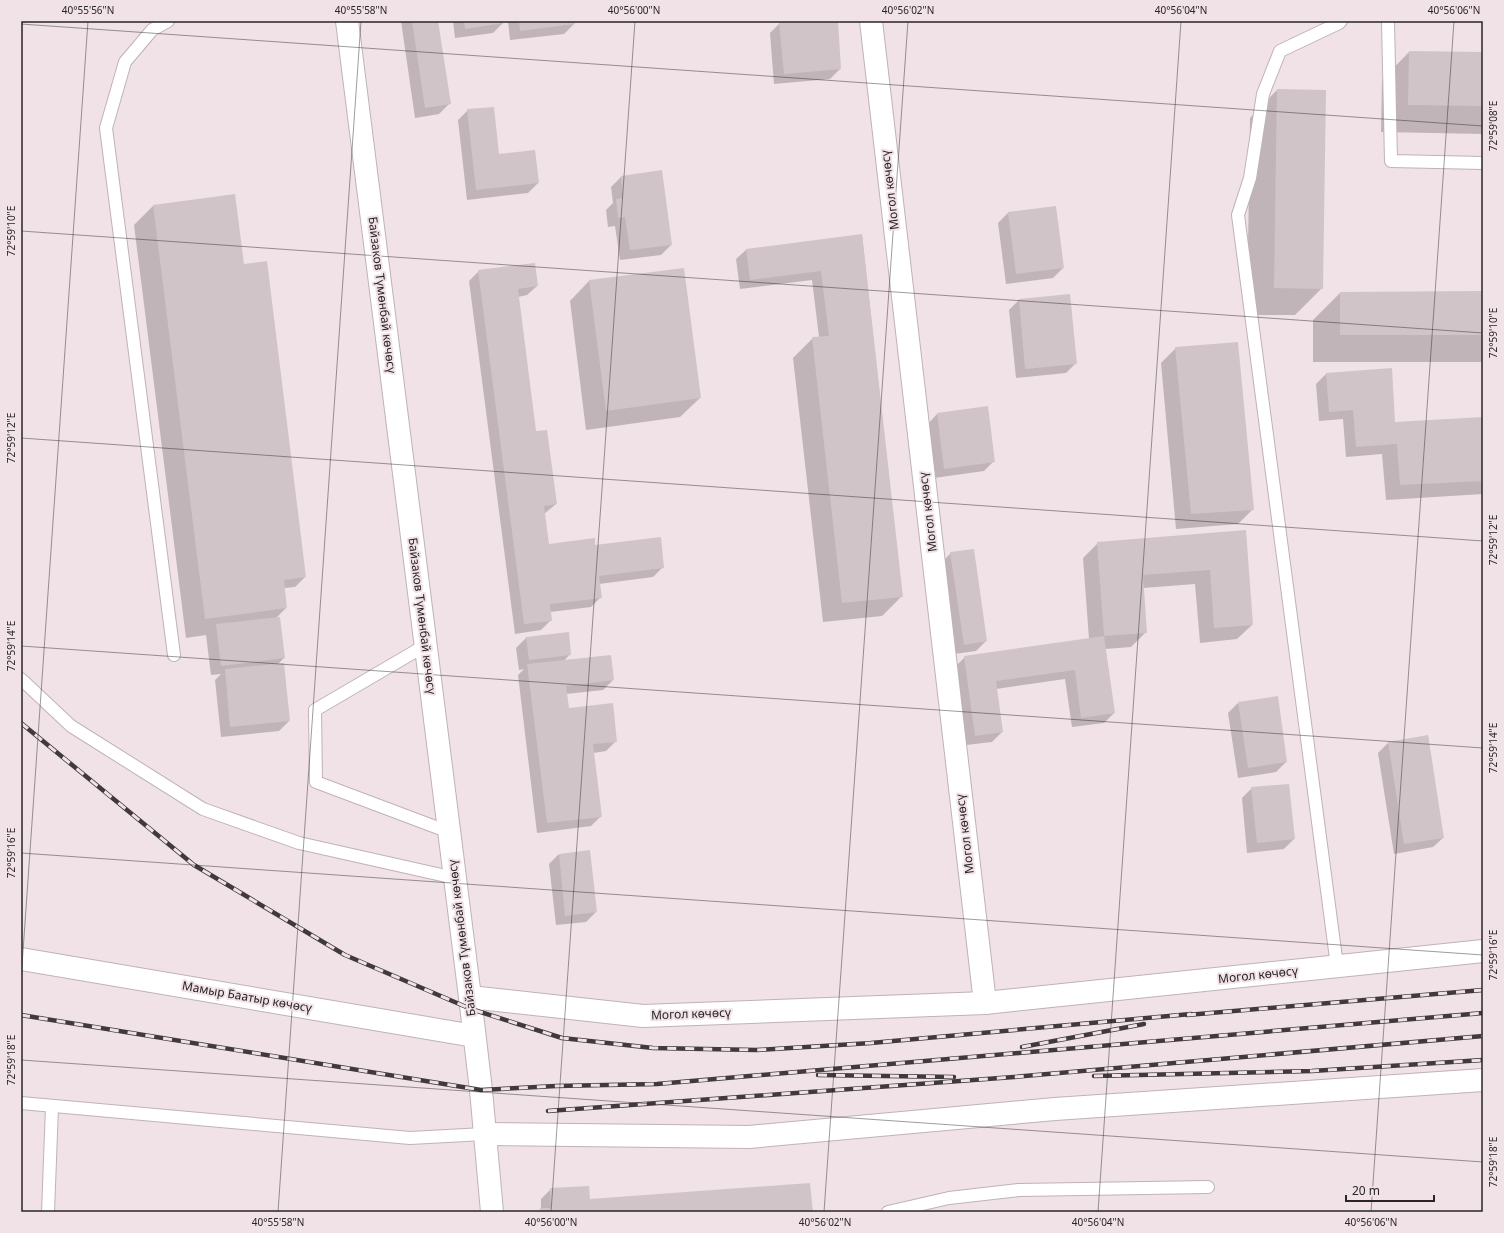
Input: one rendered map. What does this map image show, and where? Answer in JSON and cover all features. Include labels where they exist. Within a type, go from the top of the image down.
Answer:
[{"type":"street","name":"Байзаков Түмөнбай көчөсү","points":[[347,21],[470,997],[481,1090],[492,1212]]},
{"type":"street","name":"Могол көчөсү","points":[[871,21],[985,1003]]},
{"type":"street","name":"Могол көчөсү","points":[[470,997],[644,1016],[985,1003],[1483,951]]},
{"type":"street","name":"Мамыр Баатыр көчөсү","points":[[21,959],[474,1036]]},
{"type":"street","points":[[484,1134],[749,1137],[1054,1109],[1483,1080]]},
{"type":"lane","points":[[168,21],[152,30],[125,62],[106,128],[174,655]]},
{"type":"lane","points":[[1337,966],[1238,215],[1250,178],[1263,94],[1280,51],[1341,21]]},
{"type":"lane","points":[[1388,21],[1391,161],[1483,163]]},
{"type":"lane","points":[[426,645],[315,710],[316,782],[449,832]]},
{"type":"lane","points":[[21,679],[71,726],[204,809],[299,843],[455,878]]},
{"type":"lane","points":[[21,1103],[52,1107],[410,1138],[484,1134]]},
{"type":"lane","points":[[48,1212],[52,1107]]},
{"type":"lane","points":[[888,1212],[949,1198],[1019,1190],[1208,1187]]},
{"type":"building","points":[[412,21],[438,21],[451,104],[425,108]]},
{"type":"building","points":[[464,21],[503,21],[504,23],[465,29]]},
{"type":"building","points":[[519,21],[574,21],[575,24],[520,31]]},
{"type":"building","points":[[838,21],[841,69],[784,74],[779,22]]},
{"type":"building","points":[[1409,51],[1483,52],[1483,106],[1408,105]]},
{"type":"building","points":[[1277,89],[1326,90],[1323,289],[1274,288]]},
{"type":"building","points":[[494,107],[499,154],[535,150],[539,183],[476,190],[467,109]]},
{"type":"building","points":[[662,170],[672,245],[630,250],[625,217],[618,218],[616,199],[623,198],[621,176]]},
{"type":"building","points":[[235,194],[244,264],[267,261],[306,577],[284,580],[287,608],[205,619],[153,205]]},
{"type":"building","points":[[1056,206],[1064,268],[1016,274],[1008,212]]},
{"type":"building","points":[[862,234],[903,597],[842,603],[812,337],[829,336],[821,271],[750,280],[746,249]]},
{"type":"building","points":[[535,263],[538,286],[518,289],[536,431],[547,430],[557,504],[544,506],[549,544],[595,538],[595,545],[661,537],[664,568],[599,576],[602,598],[550,604],[552,621],[524,624],[478,270]]},
{"type":"building","points":[[684,268],[701,398],[606,411],[589,280]]},
{"type":"building","points":[[1483,291],[1483,335],[1340,335],[1340,292]]},
{"type":"building","points":[[1070,294],[1077,364],[1025,369],[1019,299]]},
{"type":"building","points":[[1238,342],[1254,510],[1191,514],[1175,347]]},
{"type":"building","points":[[1392,368],[1395,422],[1483,417],[1483,481],[1400,485],[1397,444],[1356,447],[1353,410],[1329,412],[1326,373]]},
{"type":"building","points":[[988,406],[995,462],[944,469],[937,413]]},
{"type":"building","points":[[1246,530],[1253,625],[1214,628],[1210,570],[1143,575],[1147,633],[1104,636],[1097,542]]},
{"type":"building","points":[[974,549],[987,641],[964,645],[950,552]]},
{"type":"building","points":[[280,617],[285,658],[221,666],[216,624]]},
{"type":"building","points":[[569,632],[571,655],[529,660],[526,637]]},
{"type":"building","points":[[1104,636],[1115,713],[1081,718],[1075,670],[996,681],[1003,732],[975,736],[964,656]]},
{"type":"building","points":[[611,655],[614,680],[566,686],[569,708],[613,703],[617,742],[593,744],[602,817],[547,823],[527,664]]},
{"type":"building","points":[[284,663],[290,721],[230,727],[225,669]]},
{"type":"building","points":[[1278,696],[1287,762],[1248,768],[1238,702]]},
{"type":"building","points":[[1428,735],[1444,838],[1404,844],[1388,742]]},
{"type":"building","points":[[1289,784],[1295,839],[1257,843],[1251,787]]},
{"type":"building","points":[[590,850],[597,912],[565,916],[559,854]]},
{"type":"building","points":[[810,1183],[813,1212],[540,1212],[540,1208],[551,1208],[550,1188],[589,1186],[590,1199]]},
{"type":"railway","points":[[21,723],[194,865],[345,955],[471,1009],[562,1038],[653,1048],[757,1050],[871,1043],[1191,1014]]},
{"type":"railway","points":[[1187,1015],[1483,990]]},
{"type":"railway","points":[[21,1015],[481,1090],[556,1086],[657,1084],[1483,1013]]},
{"type":"railway","points":[[1022,1047],[1144,1024]]},
{"type":"railway","points":[[548,1111],[1014,1077],[1483,1036]]},
{"type":"railway","points":[[1094,1076],[1312,1071],[1483,1060]]},
{"type":"railway","points":[[818,1075],[954,1077]]}]
